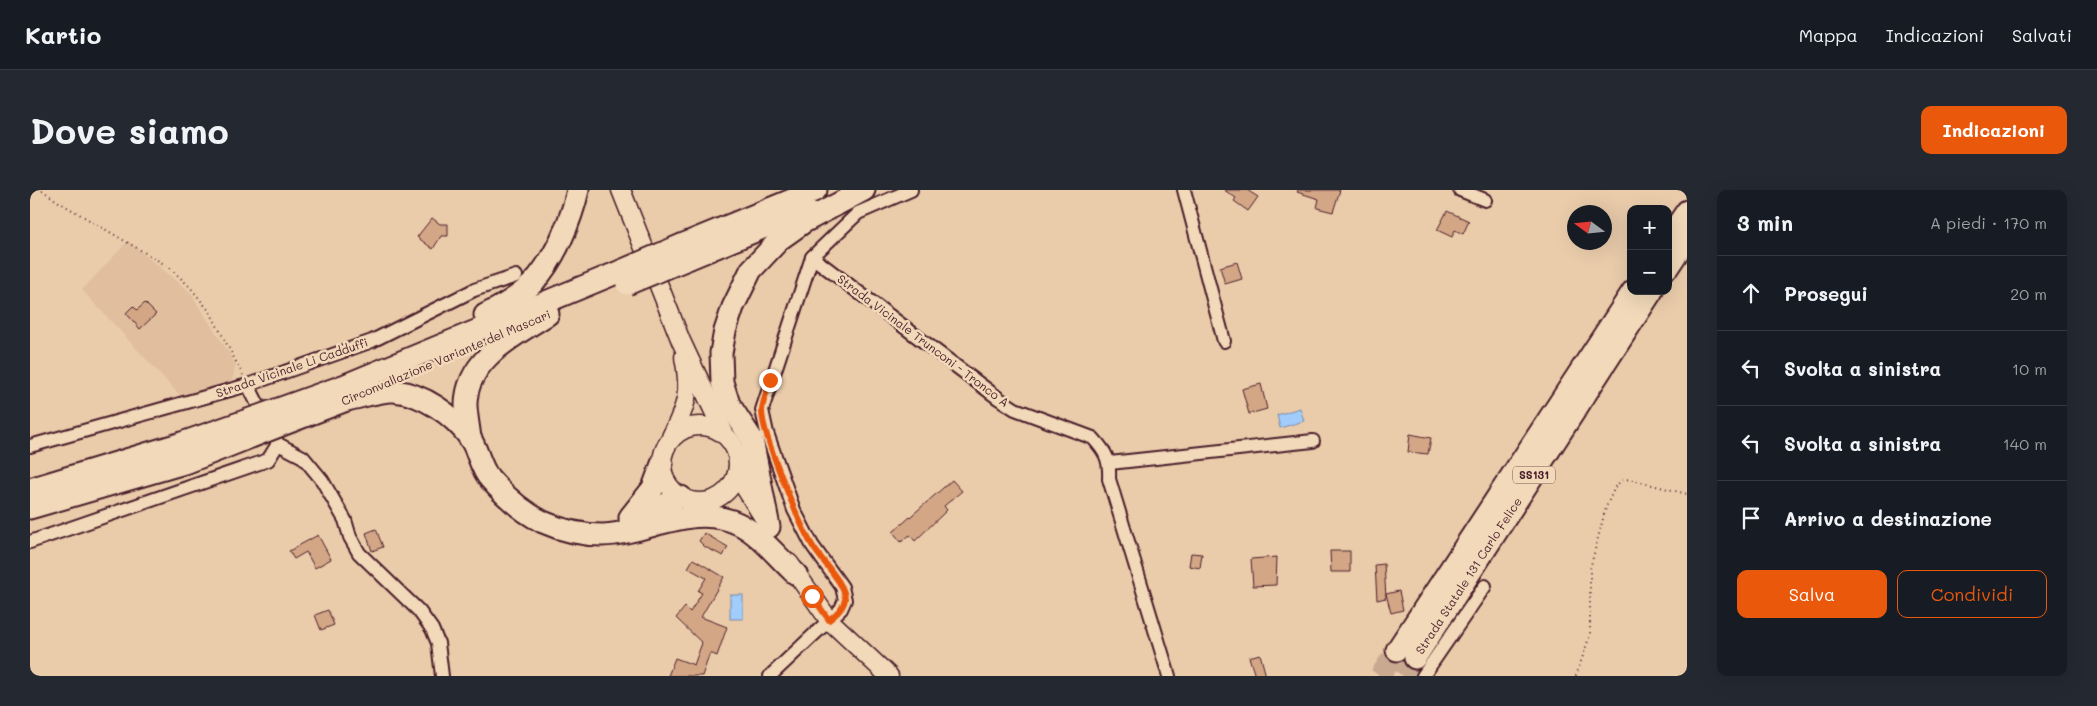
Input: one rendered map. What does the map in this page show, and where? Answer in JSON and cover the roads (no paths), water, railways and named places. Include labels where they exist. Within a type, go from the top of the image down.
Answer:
[{"type":"highway","points":[[345,393],[501,307],[533,283],[555,251],[573,212],[578,190]]},
{"type":"highway","points":[[687,251],[793,190]]},
{"type":"highway","name":"Circonvallazione Variante del Mascari","points":[[687,251],[816,190]]},
{"type":"highway","name":"Circonvallazione Variante del Mascari","points":[[30,489],[179,444],[248,429],[277,427],[345,393],[687,251],[855,190]]},
{"type":"highway","points":[[772,535],[752,439],[729,404],[722,382],[721,353],[725,331],[733,307],[751,270],[780,239],[804,222],[864,190]]},
{"type":"highway","points":[[1672,233],[1687,211]]},
{"type":"highway","points":[[1672,261],[1687,238]]},
{"type":"highway","name":"Circonvallazione Variante del Mascari","points":[[345,393],[548,314],[624,277]]},
{"type":"highway","name":"Strada Statale 131 Carlo Felice","points":[[1412,661],[1631,295]]},
{"type":"highway","name":"Strada Statale 131 Carlo Felice","points":[[1412,661],[1649,295]]},
{"type":"highway","points":[[470,439],[466,403],[472,379],[485,358],[548,314]]},
{"type":"highway","points":[[345,393],[394,391],[420,398],[445,411],[470,439],[488,478],[513,502],[542,521],[574,532],[602,535],[625,532],[684,517],[714,517],[739,524],[760,540],[796,574]]},
{"type":"highway","name":"Circonvallazione Variante del Mascari","points":[[30,508],[188,462],[248,429]]},
{"type":"highway","points":[[624,524],[636,512],[653,488],[662,464]]},
{"type":"highway","points":[[574,532],[624,524],[681,497]]},
{"type":"main road","points":[[621,190],[682,342],[724,433],[736,448],[738,468],[744,486],[796,574],[829,620],[889,676]]},
{"type":"main road","points":[[682,342],[687,369],[688,400],[665,448],[662,464],[669,487],[681,497],[692,502],[704,502],[718,498],[730,488],[738,468]]},
{"type":"main road","points":[[669,441],[682,430],[699,425],[716,428],[724,433]]},
{"type":"main road","points":[[704,502],[746,517],[772,535]]},
{"type":"street","points":[[770,676],[841,609],[845,600],[842,587],[812,545],[794,510],[767,433],[762,410],[812,257],[858,213],[911,190]]},
{"type":"street","points":[[1184,190],[1224,341]]},
{"type":"street","points":[[1460,190],[1485,200]]},
{"type":"street","name":"Strada Vicinale Trunconi - Tronco A","points":[[812,257],[998,398],[1015,409],[1093,438],[1101,446],[1110,463],[1109,479],[1169,676]]},
{"type":"street","name":"Strada Vicinale Li Cadduffi","points":[[30,446],[248,385],[372,341],[474,290],[516,276]]},
{"type":"street","points":[[248,385],[277,427],[318,474],[345,520],[350,537],[359,553],[419,611],[432,629],[438,643],[442,676]]},
{"type":"street","points":[[30,542],[268,460],[277,427]]},
{"type":"street","points":[[1110,463],[1313,441]]},
{"type":"street","points":[[1412,661],[1485,586]]},
{"type":"water","points":[[1300,408],[1304,421],[1280,428],[1277,415]]},
{"type":"water","points":[[730,595],[743,595],[743,619],[730,619]]},
{"type":"tunnel","points":[[1380,676],[1397,650]]},
{"type":"tunnel","points":[[1403,676],[1415,658]]}]
